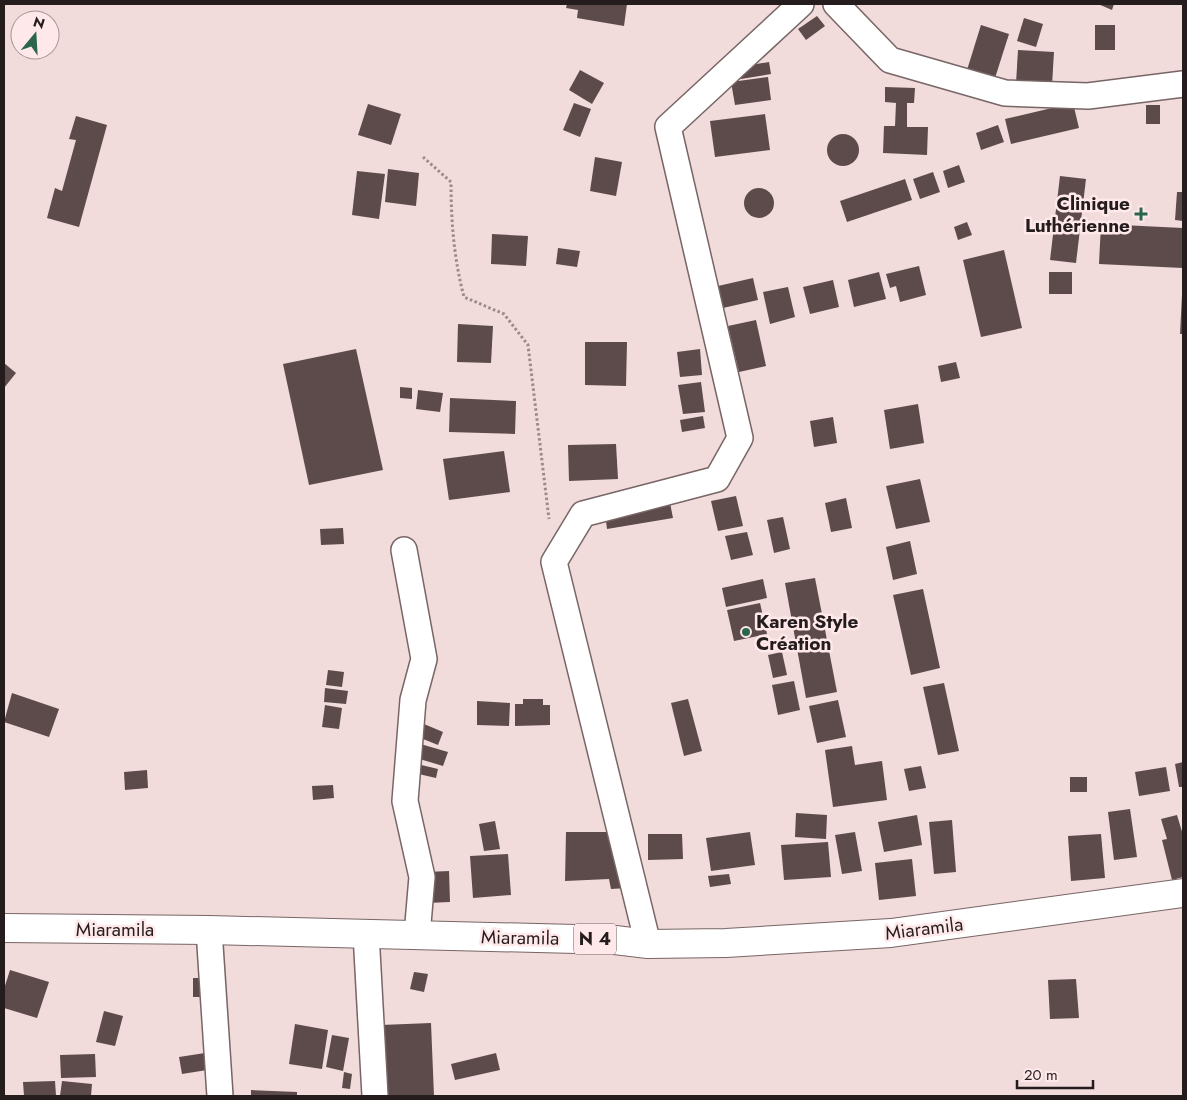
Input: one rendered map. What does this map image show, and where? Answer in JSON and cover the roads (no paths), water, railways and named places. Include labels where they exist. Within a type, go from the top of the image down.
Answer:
[{"type":"main road","name":"Miaramila","points":[[4,928],[366,933],[615,940],[648,944],[726,943],[891,933],[1183,893]]},
{"type":"street","points":[[648,944],[554,562],[583,514],[717,479],[740,438],[668,127],[801,4]]},
{"type":"street","points":[[836,4],[890,60],[1005,93],[1088,96],[1183,84]]},
{"type":"street","points":[[404,550],[424,659],[413,700],[405,801],[422,877],[417,935]]},
{"type":"street","points":[[209,930],[220,1096]]},
{"type":"street","points":[[366,933],[375,1096]]},
{"type":"place","name":"Clinique Luthérienne","points":[[1141,214]]},
{"type":"place","name":"Karen Style Création","points":[[746,632]]}]
